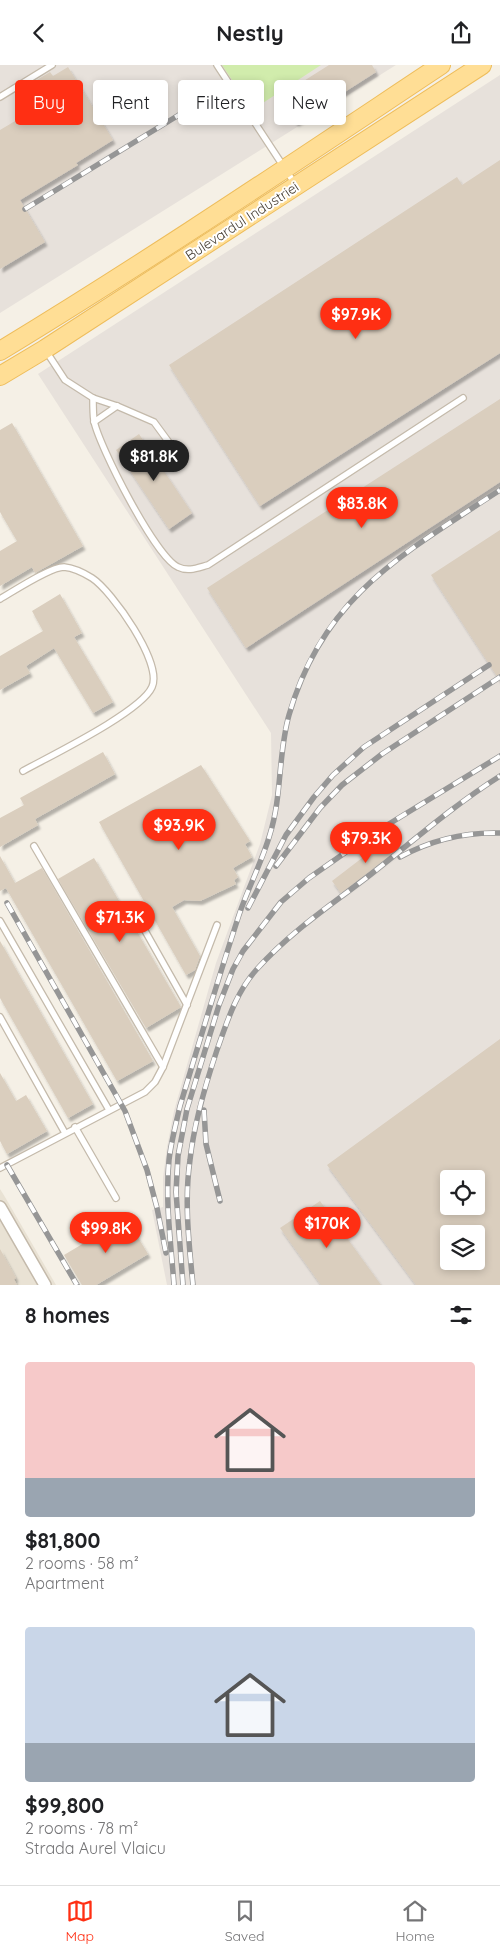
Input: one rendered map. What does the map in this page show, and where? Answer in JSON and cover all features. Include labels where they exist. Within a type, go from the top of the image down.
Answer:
[{"type":"main road","name":"Bulevardul Industriei","points":[[0,351],[58,316],[441,65]]},
{"type":"main road","name":"Bulevardul Industriei","points":[[0,376],[45,349],[482,65]]},
{"type":"street","points":[[0,1207],[45,1285]]},
{"type":"lane","points":[[0,97],[52,65]]},
{"type":"lane","points":[[217,65],[296,186]]},
{"type":"lane","points":[[45,349],[65,380],[93,398],[117,406],[154,423],[176,452]]},
{"type":"lane","points":[[93,398],[94,422],[130,502],[161,552],[176,567],[192,570],[208,565],[463,398]]},
{"type":"lane","points":[[94,422],[117,406]]},
{"type":"lane","points":[[0,599],[53,569],[63,567],[76,569],[93,578],[113,598],[145,647],[154,670],[152,687],[139,704],[106,725],[23,771]]},
{"type":"lane","points":[[34,846],[163,1067]]},
{"type":"lane","points":[[0,921],[109,1110]]},
{"type":"lane","points":[[0,1168],[145,1092],[155,1082],[163,1067],[218,925]]},
{"type":"lane","points":[[144,929],[187,1005]]},
{"type":"lane","points":[[0,1017],[65,1133]]},
{"type":"lane","points":[[75,1127],[116,1198]]},
{"type":"shaded area","points":[[0,65],[396,65],[346,96],[346,80],[274,80],[274,125],[300,125],[0,313]]},
{"type":"shaded area","points":[[500,75],[500,1285],[167,1285],[152,1210],[163,1207],[163,1178],[174,1111],[216,963],[260,844],[272,795],[271,733],[38,374]]},
{"type":"shaded area","points":[[0,1189],[5,1197],[56,1285],[0,1285]]},
{"type":"green space","points":[[222,65],[321,65],[298,80],[274,80],[274,96],[264,102],[264,80],[232,80]]},
{"type":"building","points":[[329,65],[372,65],[376,72],[346,91],[346,80],[305,80]]},
{"type":"building","points":[[68,67],[76,80],[37,80],[50,72],[53,76]]},
{"type":"building","points":[[83,91],[93,108],[93,125],[104,125],[113,140],[76,163],[78,165],[20,200],[45,242],[0,269],[0,130],[15,121],[15,125],[83,125]]},
{"type":"building","points":[[500,160],[500,353],[260,506],[169,365],[457,177],[462,185]]},
{"type":"building","points":[[500,399],[500,482],[246,648],[207,588]]},
{"type":"building","points":[[12,423],[83,546],[35,573],[32,567],[0,586],[0,551],[17,541],[0,512],[0,430]]},
{"type":"building","points":[[139,434],[192,513],[169,529],[116,450]]},
{"type":"building","points":[[500,530],[500,681],[431,575]]},
{"type":"building","points":[[60,594],[82,633],[74,637],[113,702],[93,713],[54,648],[26,666],[30,673],[0,690],[0,656],[43,631],[32,611]]},
{"type":"building","points":[[103,752],[115,774],[35,819],[38,825],[0,847],[0,818],[24,805],[20,798]]},
{"type":"building","points":[[201,765],[250,841],[245,844],[252,857],[233,868],[238,877],[234,880],[236,884],[200,901],[184,900],[172,907],[200,956],[195,970],[186,975],[99,822]]},
{"type":"building","points":[[392,835],[401,847],[341,893],[332,881]]},
{"type":"building","points":[[0,856],[15,883],[42,868],[153,1061],[117,1081],[6,888],[0,891]]},
{"type":"building","points":[[94,858],[181,1007],[146,1028],[58,879]]},
{"type":"building","points":[[0,941],[93,1104],[68,1118],[0,998]]},
{"type":"building","points":[[500,1039],[500,1285],[416,1285],[327,1165]]},
{"type":"building","points":[[0,1073],[16,1101],[26,1095],[47,1131],[7,1154],[0,1141]]},
{"type":"building","points":[[320,1201],[381,1285],[321,1285],[280,1228]]},
{"type":"building","points":[[126,1218],[148,1254],[96,1285],[82,1285],[64,1255]]},
{"type":"building","points":[[0,1249],[16,1278],[14,1279],[17,1285],[0,1285]]},
{"type":"railway","points":[[25,209],[178,116]]},
{"type":"railway","points":[[174,1285],[168,1191],[172,1140],[180,1106],[231,939],[263,855],[274,820],[283,745],[289,715],[304,674],[323,639],[345,608],[371,582],[431,535],[500,490]]},
{"type":"railway","points":[[248,908],[286,835],[333,775],[364,747],[489,665]]},
{"type":"railway","points":[[276,866],[320,808],[342,785],[382,754],[500,677]]},
{"type":"railway","points":[[183,1285],[176,1192],[178,1156],[187,1109],[219,1005],[233,969],[243,951],[281,902],[309,878],[366,838],[500,756]]},
{"type":"railway","points":[[193,1285],[187,1191],[194,1132],[213,1064],[229,1018],[243,987],[269,956],[297,931],[450,811],[500,776]]},
{"type":"railway","points":[[400,857],[448,838],[500,833]]},
{"type":"railway","points":[[7,903],[125,1111],[147,1170],[166,1253]]},
{"type":"railway","points":[[204,1110],[206,1144],[220,1201]]},
{"type":"railway","points":[[7,1165],[77,1285]]}]
